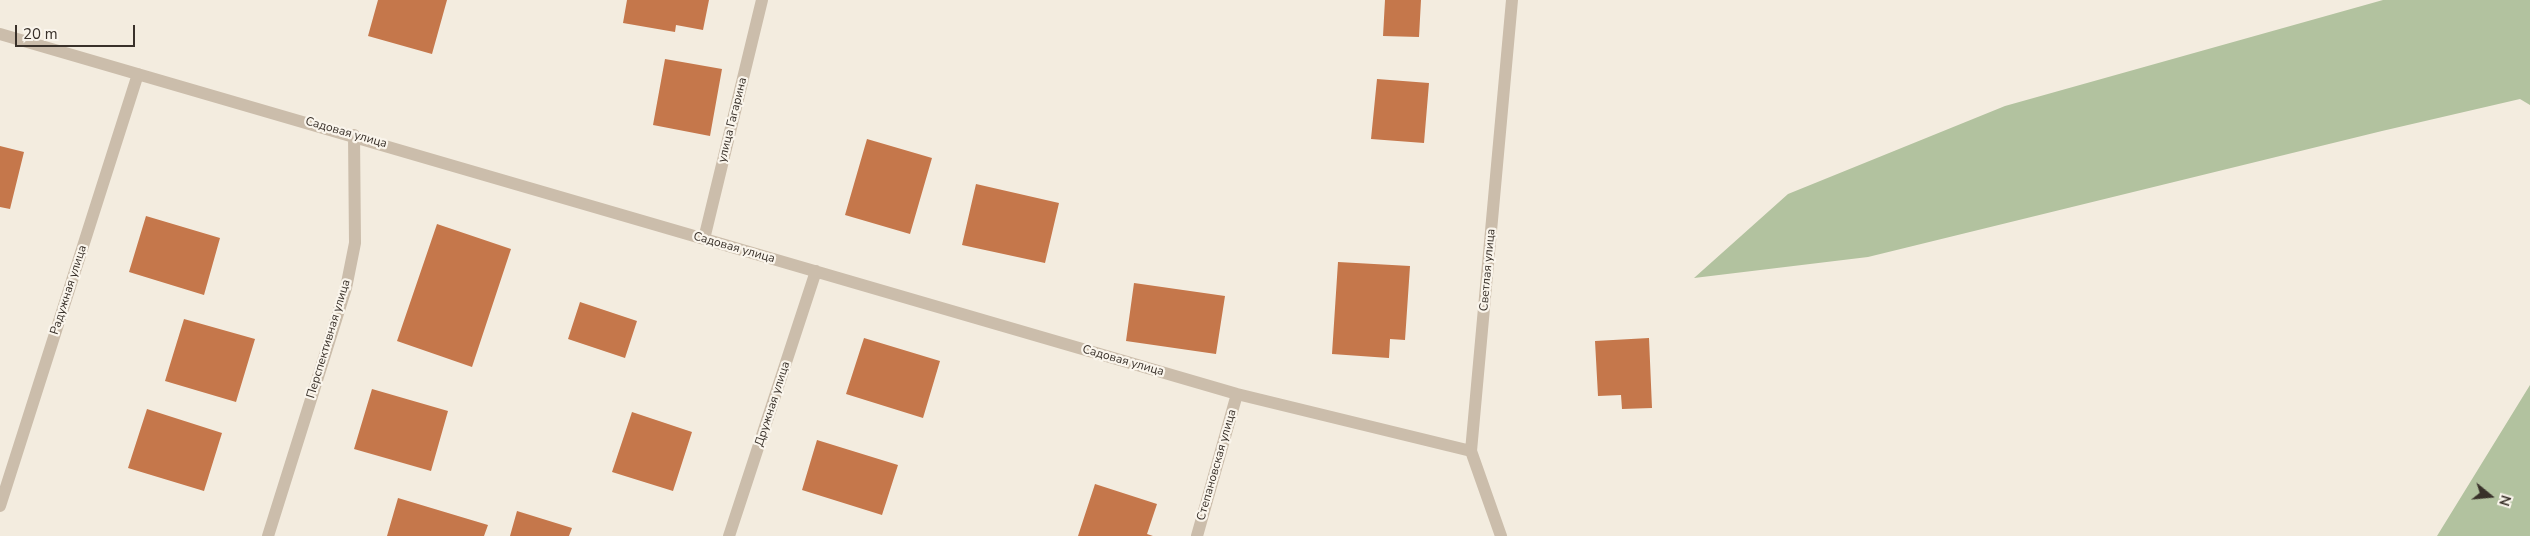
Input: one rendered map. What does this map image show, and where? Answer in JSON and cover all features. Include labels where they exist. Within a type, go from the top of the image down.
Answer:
[{"type":"street","name":"улица Гагарина","points":[[704,239],[762,0]]},
{"type":"street","name":"Светлая улица","points":[[1501,536],[1471,451],[1512,0]]},
{"type":"street","name":"Садовая улица","points":[[0,34],[354,135],[1237,394],[1471,451]]},
{"type":"street","name":"Радужная улица","points":[[0,506],[138,74]]},
{"type":"street","name":"Перспективная улица","points":[[268,536],[346,288],[355,242],[354,135]]},
{"type":"street","name":"Дружная улица","points":[[729,536],[816,271]]},
{"type":"street","name":"Степановская улица","points":[[1197,536],[1237,394]]},
{"type":"green space","points":[[2383,0],[2530,0],[2530,105],[2520,99],[1868,257],[1694,278],[1788,194],[2005,106]]},
{"type":"green space","points":[[2530,385],[2530,536],[2437,536]]},
{"type":"building","points":[[378,0],[447,0],[432,54],[368,36]]},
{"type":"building","points":[[627,0],[709,0],[703,30],[676,25],[675,32],[623,23]]},
{"type":"building","points":[[1385,0],[1421,0],[1419,37],[1383,36]]},
{"type":"building","points":[[665,59],[722,69],[710,136],[653,125]]},
{"type":"building","points":[[1377,79],[1429,83],[1424,143],[1371,139]]},
{"type":"building","points":[[867,139],[932,158],[910,234],[845,215]]},
{"type":"building","points":[[0,146],[24,152],[10,209],[0,207]]},
{"type":"building","points":[[976,184],[1059,203],[1045,263],[962,245]]},
{"type":"building","points":[[146,216],[220,238],[204,295],[129,272]]},
{"type":"building","points":[[437,224],[511,249],[472,367],[397,341]]},
{"type":"building","points":[[1338,262],[1410,266],[1405,340],[1390,339],[1389,358],[1332,354]]},
{"type":"building","points":[[1134,283],[1225,296],[1216,354],[1126,341]]},
{"type":"building","points":[[580,302],[637,321],[625,358],[568,339]]},
{"type":"building","points":[[184,319],[255,339],[236,402],[165,381]]},
{"type":"building","points":[[864,338],[940,361],[923,418],[846,394]]},
{"type":"building","points":[[1649,338],[1652,408],[1622,409],[1621,395],[1598,396],[1595,341]]},
{"type":"building","points":[[372,389],[448,411],[431,471],[354,449]]},
{"type":"building","points":[[147,409],[222,433],[204,491],[128,468]]},
{"type":"building","points":[[632,412],[692,432],[673,491],[612,472]]},
{"type":"building","points":[[817,440],[898,465],[882,515],[802,490]]},
{"type":"building","points":[[1095,484],[1157,504],[1147,534],[1153,536],[1078,536]]},
{"type":"building","points":[[398,498],[488,525],[484,536],[387,536]]},
{"type":"building","points":[[517,511],[572,528],[569,536],[510,536]]}]
